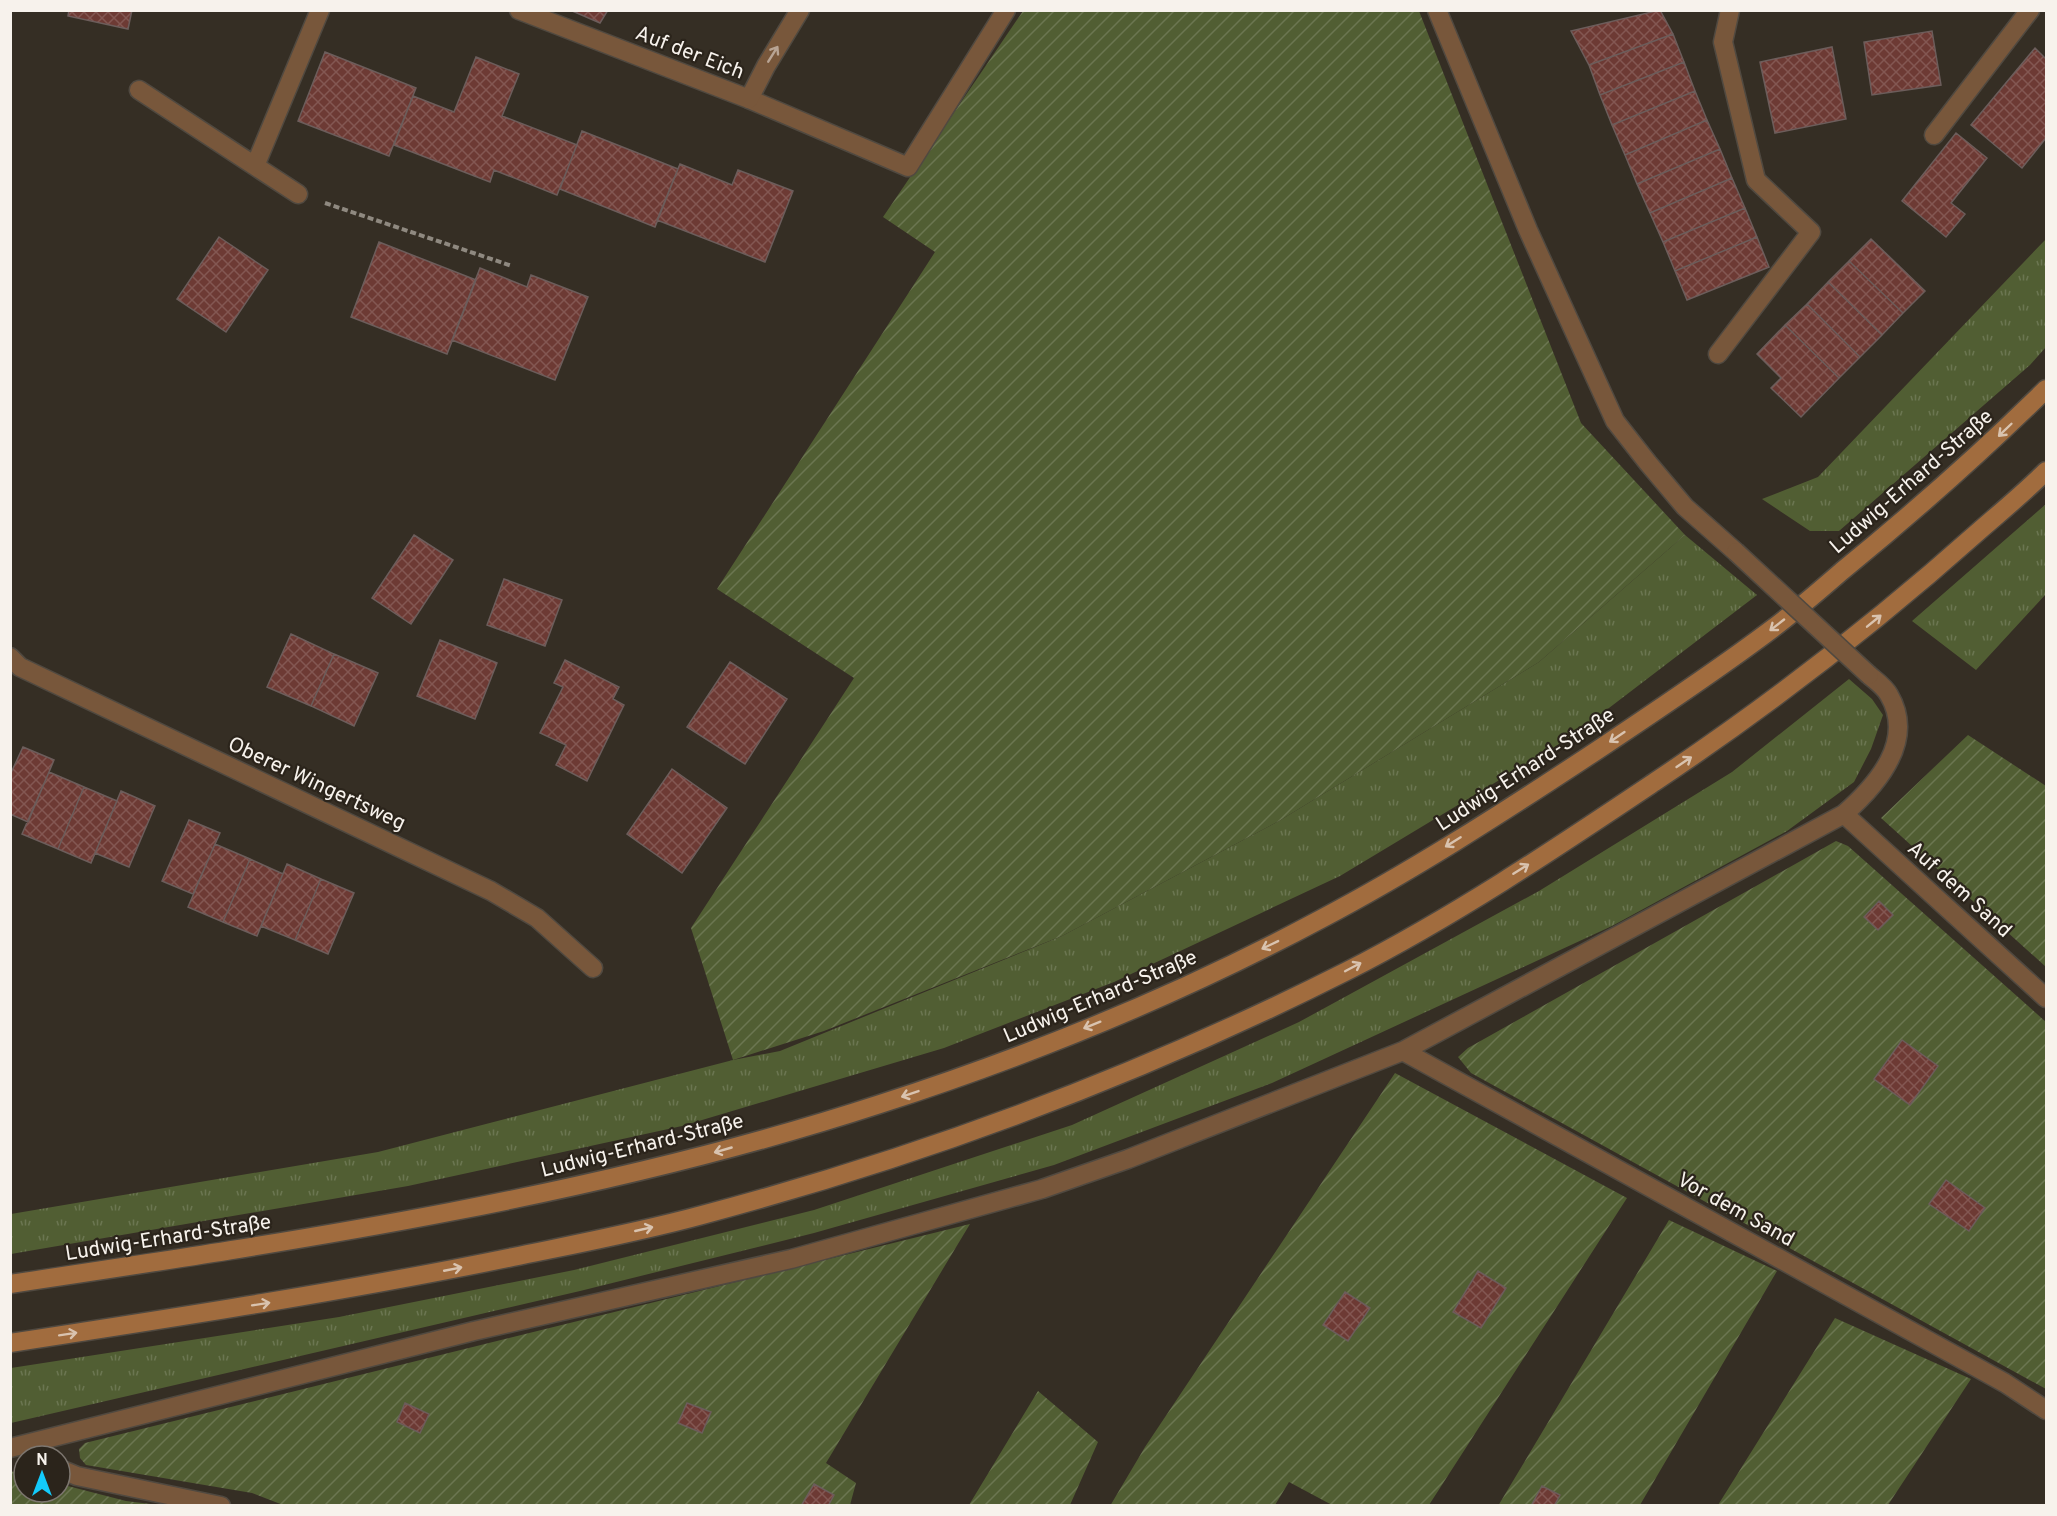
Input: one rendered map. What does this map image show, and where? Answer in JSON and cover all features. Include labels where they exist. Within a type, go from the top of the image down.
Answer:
[{"type":"main road","name":"Ludwig-Erhard-Straße","points":[[10,1284],[264,1246],[441,1214],[577,1186],[686,1160],[878,1105],[1003,1061],[1113,1017],[1217,970],[1322,918],[1429,857],[1540,788],[1681,694],[1775,627],[1882,538],[1998,437],[2046,389]]},
{"type":"main road","points":[[10,1343],[274,1302],[439,1272],[690,1218],[897,1158],[1025,1113],[1136,1068],[1242,1021],[1350,969],[1460,907],[1570,838],[1717,740],[1818,666],[1928,577],[2046,471]]},
{"type":"street","points":[[255,166],[320,10]]},
{"type":"street","name":"Auf der Eich","points":[[519,10],[749,99],[800,10]]},
{"type":"street","points":[[749,99],[908,167],[1006,10]]},
{"type":"street","points":[[58,1444],[474,1331],[791,1259],[1042,1189],[1128,1159],[1403,1051],[1844,814],[1864,796],[1882,774],[1894,751],[1899,729],[1896,710],[1888,693],[1685,507],[1615,421],[1528,230],[1437,10]]},
{"type":"street","points":[[1718,354],[1811,232],[1756,180],[1723,42],[1730,10]]},
{"type":"street","points":[[1934,135],[2030,10]]},
{"type":"street","points":[[139,90],[298,194]]},
{"type":"street","name":"Oberer Wingertsweg","points":[[14,665],[491,891],[537,918],[594,968]]},
{"type":"street","name":"Auf dem Sand","points":[[1844,814],[2046,998]]},
{"type":"street","name":"Vor dem Sand","points":[[1403,1051],[1995,1377],[2046,1410]]},
{"type":"street","points":[[72,1474],[221,1506]]},
{"type":"path","points":[[298,194],[512,266]]},
{"type":"green space","points":[[1023,11],[1419,11],[1581,423],[1685,535],[1539,662],[1279,821],[1062,936],[824,1031],[733,1060],[691,928],[854,678],[717,589],[935,252],[883,217]]},
{"type":"green space","points":[[2046,239],[2046,347],[2030,365],[1839,531],[1810,531],[1762,499],[1818,477]]},
{"type":"green space","points":[[2046,504],[2046,594],[1976,670],[1912,621]]},
{"type":"green space","points":[[1685,535],[1757,595],[1571,737],[1340,876],[1114,982],[944,1048],[682,1126],[408,1186],[11,1254],[11,1214],[378,1152],[733,1060],[780,1051],[1062,936],[1279,821],[1539,662]]},
{"type":"green space","points":[[1849,679],[1872,699],[1883,715],[1871,749],[1854,782],[1787,831],[1612,926],[1272,1083],[1054,1165],[814,1233],[580,1291],[11,1423],[11,1368],[339,1317],[574,1270],[814,1210],[1072,1125],[1299,1022],[1539,891],[1732,772]]},
{"type":"green space","points":[[1968,735],[2046,786],[2046,967],[1881,818]]},
{"type":"green space","points":[[1836,841],[1848,846],[2046,1022],[2046,1389],[1471,1073],[1458,1057],[1468,1048]]},
{"type":"green space","points":[[1395,1073],[1627,1198],[1429,1505],[1332,1505],[1289,1482],[1275,1505],[1110,1506],[1145,1447]]},
{"type":"green space","points":[[1669,1220],[1777,1271],[1640,1505],[1498,1506]]},
{"type":"green space","points":[[970,1224],[826,1463],[856,1483],[850,1505],[283,1505],[252,1493],[86,1465],[80,1458],[79,1449],[85,1443]]},
{"type":"green space","points":[[1835,1318],[1971,1379],[1888,1505],[1718,1505]]},
{"type":"green space","points":[[1038,1391],[1098,1442],[1070,1505],[969,1505]]},
{"type":"green space","points":[[10,1471],[12,1471],[12,1504],[72,1504],[72,1487],[126,1501],[159,1505],[11,1505]]},
{"type":"building","points":[[69,10],[132,10],[128,29],[68,16]]},
{"type":"building","points":[[570,10],[608,10],[600,23]]},
{"type":"building","points":[[1660,10],[1673,34],[1589,65],[1571,31]]},
{"type":"building","points":[[1932,31],[1941,85],[1872,95],[1864,42]]},
{"type":"building","points":[[1673,34],[1684,62],[1600,95],[1589,65]]},
{"type":"building","points":[[1832,47],[1846,119],[1775,133],[1760,62]]},
{"type":"building","points":[[2035,48],[2046,59],[2046,138],[2022,168],[1971,125]]},
{"type":"building","points":[[325,52],[416,88],[389,156],[298,121]]},
{"type":"building","points":[[476,57],[519,74],[502,116],[577,145],[557,195],[494,170],[490,182],[394,145],[413,96],[454,112]]},
{"type":"building","points":[[1684,62],[1695,91],[1612,125],[1600,95]]},
{"type":"building","points":[[1695,91],[1707,120],[1625,155],[1612,125]]},
{"type":"building","points":[[1707,120],[1720,149],[1637,184],[1625,155]]},
{"type":"building","points":[[582,131],[678,169],[655,227],[560,189]]},
{"type":"building","points":[[1956,133],[1987,158],[1951,203],[1965,214],[1946,237],[1902,201]]},
{"type":"building","points":[[1720,149],[1732,178],[1650,213],[1637,184]]},
{"type":"building","points":[[680,164],[732,185],[738,170],[793,191],[765,262],[657,220]]},
{"type":"building","points":[[1732,178],[1745,208],[1663,242],[1650,213]]},
{"type":"building","points":[[1745,208],[1757,237],[1675,271],[1663,242]]},
{"type":"building","points":[[219,237],[268,270],[226,332],[177,299]]},
{"type":"building","points":[[1757,237],[1769,267],[1687,300],[1675,271]]},
{"type":"building","points":[[1871,239],[1925,291],[1903,313],[1849,261]]},
{"type":"building","points":[[379,242],[476,280],[447,354],[351,317]]},
{"type":"building","points":[[1849,261],[1903,313],[1882,335],[1828,282]]},
{"type":"building","points":[[480,268],[527,287],[531,275],[588,297],[555,380],[452,340]]},
{"type":"building","points":[[1828,282],[1882,335],[1860,357],[1807,304]]},
{"type":"building","points":[[1807,304],[1860,357],[1839,378],[1785,325]]},
{"type":"building","points":[[1785,325],[1839,378],[1801,417],[1771,388],[1781,378],[1757,354]]},
{"type":"building","points":[[414,535],[453,560],[411,624],[372,598]]},
{"type":"building","points":[[504,579],[562,600],[545,646],[487,625]]},
{"type":"building","points":[[291,634],[334,654],[311,706],[267,687]]},
{"type":"building","points":[[440,640],[497,663],[475,719],[417,696]]},
{"type":"building","points":[[334,654],[378,673],[354,726],[311,706]]},
{"type":"building","points":[[565,660],[619,687],[613,699],[624,705],[587,781],[556,765],[566,745],[540,733],[563,687],[554,683]]},
{"type":"building","points":[[730,662],[787,699],[745,764],[687,727]]},
{"type":"building","points":[[23,747],[54,760],[28,822],[10,814],[10,775]]},
{"type":"building","points":[[672,769],[727,808],[682,873],[627,834]]},
{"type":"building","points":[[49,772],[84,787],[58,849],[22,834]]},
{"type":"building","points":[[84,787],[117,801],[91,863],[58,849]]},
{"type":"building","points":[[121,791],[155,806],[129,867],[95,853]]},
{"type":"building","points":[[189,820],[220,833],[193,894],[162,881]]},
{"type":"building","points":[[215,844],[250,859],[223,922],[188,907]]},
{"type":"building","points":[[250,859],[283,874],[257,936],[223,922]]},
{"type":"building","points":[[287,864],[321,879],[295,940],[261,926]]},
{"type":"building","points":[[321,879],[354,893],[328,954],[295,940]]},
{"type":"building","points":[[1879,901],[1893,915],[1878,930],[1864,917]]},
{"type":"building","points":[[1902,1040],[1938,1066],[1910,1105],[1874,1079]]},
{"type":"building","points":[[1946,1180],[1985,1208],[1969,1231],[1929,1204]]},
{"type":"building","points":[[1478,1271],[1506,1288],[1481,1328],[1453,1312]]},
{"type":"building","points":[[1345,1292],[1370,1308],[1348,1341],[1323,1325]]},
{"type":"building","points":[[405,1403],[429,1414],[420,1433],[397,1422]]},
{"type":"building","points":[[687,1403],[711,1412],[702,1433],[678,1423]]},
{"type":"building","points":[[814,1484],[834,1495],[828,1506],[801,1506]]},
{"type":"building","points":[[1542,1486],[1560,1495],[1554,1506],[1531,1506]]}]
